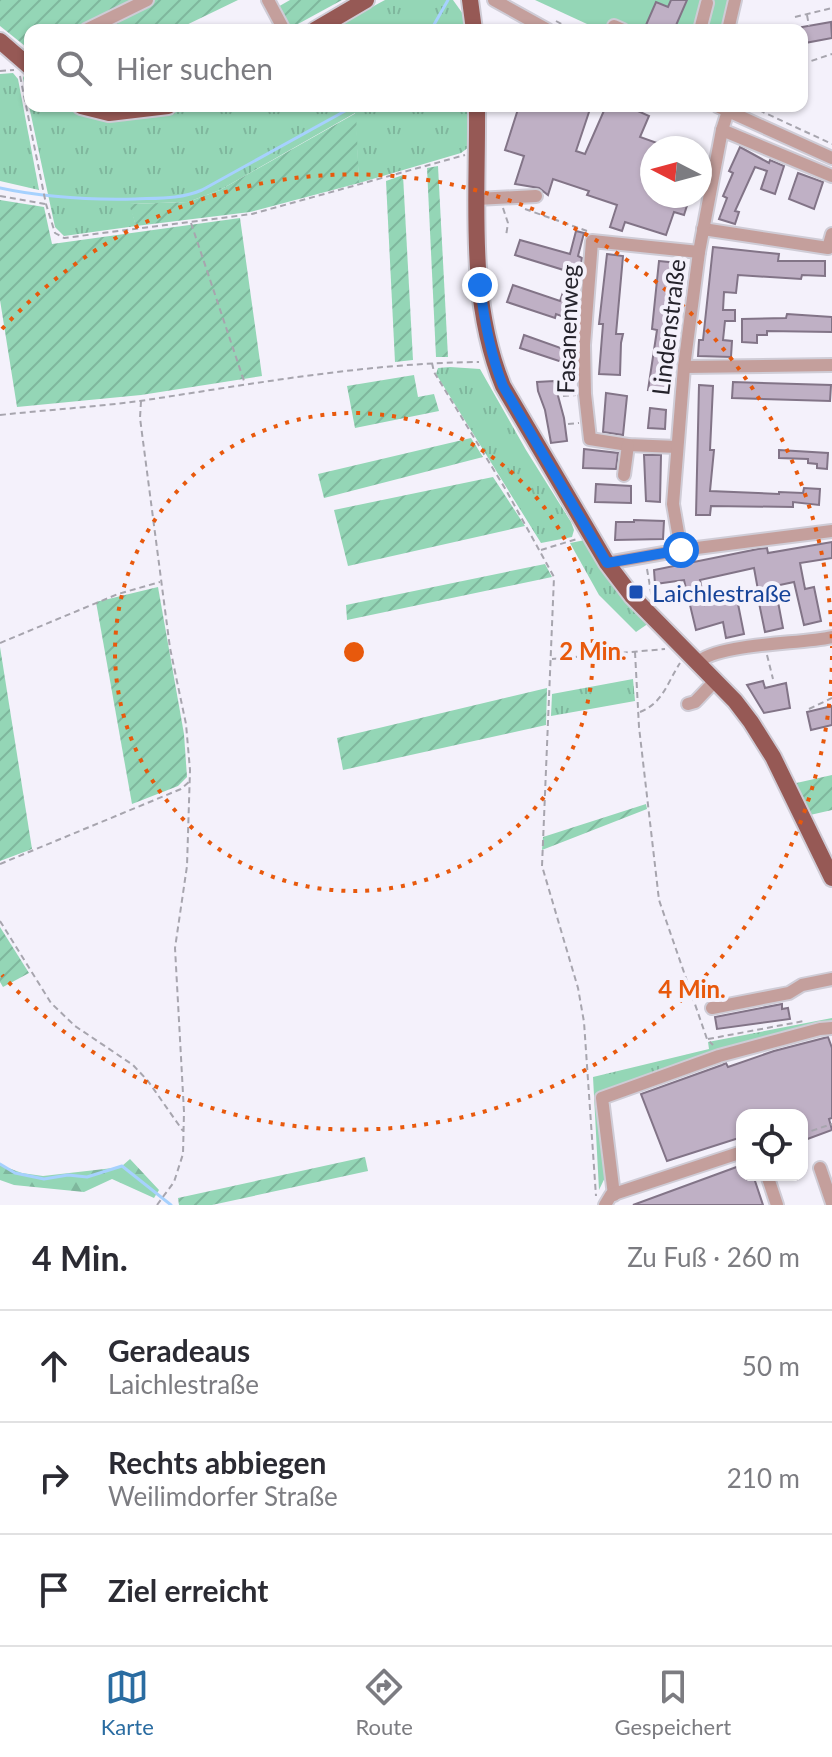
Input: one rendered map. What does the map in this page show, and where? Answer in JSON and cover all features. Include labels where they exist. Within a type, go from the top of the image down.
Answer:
[{"type":"main road","points":[[325,24],[366,0]]},
{"type":"main road","points":[[470,0],[473,24]]},
{"type":"main road","points":[[0,41],[24,59]]},
{"type":"main road","points":[[477,112],[476,199],[480,285],[484,322],[503,386],[607,563],[655,620],[751,722],[773,757],[832,878]]},
{"type":"street","points":[[98,24],[147,0]]},
{"type":"street","points":[[268,0],[281,24]]},
{"type":"street","points":[[494,0],[537,24]]},
{"type":"street","points":[[729,24],[735,0]]},
{"type":"street","points":[[702,24],[707,3]]},
{"type":"street","name":"Lindenstraße","points":[[681,550],[673,504],[684,367],[699,252],[723,112]]},
{"type":"street","points":[[730,112],[832,158]]},
{"type":"street","points":[[722,130],[832,176]]},
{"type":"street","points":[[476,199],[536,196]]},
{"type":"street","points":[[703,229],[828,248],[832,234]]},
{"type":"street","name":"Fasanenweg","points":[[677,447],[628,445],[590,439],[584,345],[592,241],[699,252]]},
{"type":"street","points":[[684,367],[832,365]]},
{"type":"street","points":[[624,475],[628,445]]},
{"type":"street","points":[[607,563],[681,550],[832,531]]},
{"type":"street","points":[[687,653],[710,654],[832,637]]},
{"type":"street","points":[[688,704],[695,702],[715,681]]},
{"type":"street","points":[[712,1008],[789,993],[802,985],[832,979]]},
{"type":"street","points":[[736,1154],[609,1200],[602,1098],[719,1056],[832,1028]]},
{"type":"street","points":[[820,1168],[832,1203]]},
{"type":"street","points":[[769,1181],[777,1205]]},
{"type":"path","points":[[795,17],[832,8]]},
{"type":"path","points":[[806,14],[809,26]]},
{"type":"path","points":[[808,62],[832,54]]},
{"type":"path","points":[[0,71],[19,70],[24,95]]},
{"type":"path","points":[[27,112],[45,202],[55,233],[64,238],[272,210],[478,153]]},
{"type":"path","points":[[763,112],[832,144]]},
{"type":"path","points":[[0,196],[45,202]]},
{"type":"path","points":[[519,197],[525,209],[584,230]]},
{"type":"path","points":[[502,199],[508,223],[506,236]]},
{"type":"path","points":[[191,222],[245,385]]},
{"type":"path","points":[[0,415],[141,401],[179,393],[432,363],[493,360]]},
{"type":"path","points":[[432,363],[452,405],[554,577],[542,866],[578,988],[584,1022],[597,1205]]},
{"type":"path","points":[[141,401],[140,418],[170,648],[186,724],[190,782],[187,866],[175,948],[183,1132],[181,1164],[157,1205]]},
{"type":"path","points":[[540,551],[590,537]]},
{"type":"path","points":[[646,556],[655,620]]},
{"type":"path","points":[[0,643],[118,594],[161,582]]},
{"type":"path","points":[[765,646],[773,679]]},
{"type":"path","points":[[551,659],[672,648],[687,653],[661,698],[639,713]]},
{"type":"path","points":[[635,652],[659,900],[707,1039],[714,1047]]},
{"type":"path","points":[[809,709],[832,698]]},
{"type":"path","points":[[0,864],[181,789],[190,782]]},
{"type":"path","points":[[0,921],[51,1003],[75,1026],[133,1065],[148,1081],[183,1132]]},
{"type":"path","points":[[707,1039],[809,1020]]},
{"type":"path","points":[[808,1132],[832,1124]]},
{"type":"green space","points":[[0,0],[238,0],[188,24],[24,24],[24,45],[0,26]]},
{"type":"green space","points":[[290,0],[342,0],[298,24],[284,24],[276,8]]},
{"type":"green space","points":[[385,0],[453,0],[463,14],[464,24],[340,24]]},
{"type":"green space","points":[[535,0],[728,0],[722,24],[587,24]]},
{"type":"green space","points":[[13,73],[18,79],[39,190],[0,181],[0,74]]},
{"type":"green space","points":[[30,112],[75,112],[111,120],[173,112],[467,112],[469,147],[461,153],[359,183],[355,113],[220,190],[188,202],[130,204],[136,226],[64,236],[55,227]]},
{"type":"green space","points":[[356,113],[359,183],[250,212],[136,226],[129,204],[188,202],[220,190]]},
{"type":"green space","points":[[438,166],[448,357],[436,357],[427,168]]},
{"type":"green space","points":[[403,175],[413,360],[395,362],[386,181]]},
{"type":"green space","points":[[0,200],[44,207],[52,244],[240,218],[262,376],[141,395],[17,407],[0,300]]},
{"type":"green space","points":[[438,368],[480,369],[571,522],[574,530],[572,537],[541,543],[436,374]]},
{"type":"green space","points":[[414,375],[418,397],[434,394],[439,411],[355,428],[347,386]]},
{"type":"green space","points":[[471,438],[483,457],[324,498],[318,474]]},
{"type":"green space","points":[[493,477],[525,526],[348,566],[334,510]]},
{"type":"green space","points":[[585,540],[649,623],[636,632],[599,595],[570,543]]},
{"type":"green space","points":[[545,564],[552,577],[347,620],[346,605]]},
{"type":"green space","points":[[158,587],[184,734],[187,777],[178,786],[132,804],[96,602]]},
{"type":"green space","points":[[0,647],[32,849],[0,861]]},
{"type":"green space","points":[[633,679],[635,701],[551,716],[552,694]]},
{"type":"green space","points":[[547,688],[546,725],[343,770],[337,738]]},
{"type":"green space","points":[[832,775],[832,810],[810,815],[792,784]]},
{"type":"green space","points":[[646,804],[647,809],[542,850],[543,837]]},
{"type":"green space","points":[[0,927],[29,973],[3,987],[0,982]]},
{"type":"green space","points":[[832,1018],[832,1023],[602,1098],[610,1167],[599,1190],[593,1077],[709,1049],[708,1042]]},
{"type":"green space","points":[[365,1157],[368,1171],[212,1205],[179,1205],[178,1198]]},
{"type":"green space","points":[[130,1159],[159,1190],[154,1198],[112,1179],[84,1192],[14,1185],[0,1180],[0,1165],[43,1176],[113,1168],[122,1166]]},
{"type":"building","points":[[671,0],[687,0],[677,24],[646,24],[656,2],[668,7]]},
{"type":"building","points":[[831,22],[832,38],[808,42],[808,26]]},
{"type":"building","points":[[517,112],[589,112],[576,151],[585,154],[603,112],[640,112],[649,116],[640,136],[640,208],[686,208],[684,215],[674,212],[666,235],[625,222],[622,231],[610,227],[617,205],[587,195],[589,191],[553,179],[548,195],[539,188],[515,184],[524,156],[505,150]]},
{"type":"building","points":[[740,147],[769,163],[770,160],[784,166],[775,194],[761,189],[767,171],[755,167],[735,211],[739,212],[735,224],[719,219],[727,198],[723,196],[733,173],[729,171]]},
{"type":"building","points":[[798,173],[823,182],[814,209],[789,199]]},
{"type":"building","points":[[576,231],[584,233],[570,319],[556,314],[555,318],[507,302],[513,285],[560,301],[570,272],[515,255],[520,240],[570,254]]},
{"type":"building","points":[[713,247],[779,254],[778,261],[825,261],[825,276],[802,275],[801,279],[738,275],[736,293],[724,292],[723,310],[735,310],[735,321],[725,321],[723,340],[732,341],[731,357],[698,356],[699,340],[703,340]]},
{"type":"building","points":[[607,254],[623,256],[616,334],[623,334],[620,375],[599,374],[603,324],[599,324]]},
{"type":"building","points":[[659,261],[678,263],[665,391],[648,390],[657,330],[652,329]]},
{"type":"building","points":[[787,314],[832,317],[832,332],[767,331],[767,335],[757,335],[757,343],[742,342],[742,319],[786,318]]},
{"type":"building","points":[[524,335],[572,352],[568,364],[520,348]]},
{"type":"building","points":[[554,381],[567,441],[551,443],[537,382]]},
{"type":"building","points":[[733,382],[831,385],[830,401],[732,398]]},
{"type":"building","points":[[699,385],[713,386],[710,450],[714,450],[710,491],[779,494],[803,493],[804,488],[820,489],[819,505],[793,502],[793,507],[711,506],[710,515],[696,515]]},
{"type":"building","points":[[606,393],[627,396],[623,435],[603,432]]},
{"type":"building","points":[[650,408],[666,410],[665,429],[648,428]]},
{"type":"building","points":[[584,449],[618,453],[616,469],[583,468]]},
{"type":"building","points":[[779,450],[828,453],[827,469],[817,468],[817,464],[808,463],[808,459],[779,458]]},
{"type":"building","points":[[644,455],[661,455],[660,502],[646,501]]},
{"type":"building","points":[[596,484],[631,486],[631,503],[595,502]]},
{"type":"building","points":[[664,521],[663,539],[615,540],[616,522]]},
{"type":"building","points":[[832,542],[832,558],[800,563],[805,589],[814,587],[821,621],[804,625],[794,582],[775,586],[783,628],[765,632],[758,598],[750,600],[748,592],[758,590],[754,568],[700,580],[705,605],[737,599],[744,634],[726,638],[723,622],[696,630],[684,580],[655,584],[654,570],[758,549],[767,548],[768,553]]},
{"type":"building","points":[[763,681],[765,688],[786,683],[790,708],[764,713],[747,685]]},
{"type":"building","points":[[832,706],[832,725],[811,730],[807,712]]},
{"type":"building","points":[[782,1004],[782,1009],[788,1008],[790,1019],[717,1029],[715,1017]]},
{"type":"building","points":[[828,1037],[832,1048],[832,1118],[829,1119],[832,1130],[808,1139],[808,1109],[736,1109],[736,1139],[667,1161],[641,1094],[726,1063],[728,1067]]},
{"type":"building","points":[[736,1167],[736,1181],[755,1181],[763,1205],[633,1205]]},
{"type":"waterway","points":[[434,24],[448,0]]},
{"type":"waterway","points":[[0,188],[84,199],[186,195],[202,190],[343,112]]},
{"type":"waterway","points":[[0,1164],[15,1173],[44,1179],[68,1175],[87,1177],[122,1166],[171,1205]]},
{"type":"place","name":"Laichlestraße","points":[[636,592]]},
{"type":"route","points":[[480,285],[484,322],[503,386],[607,563],[681,550]]}]
